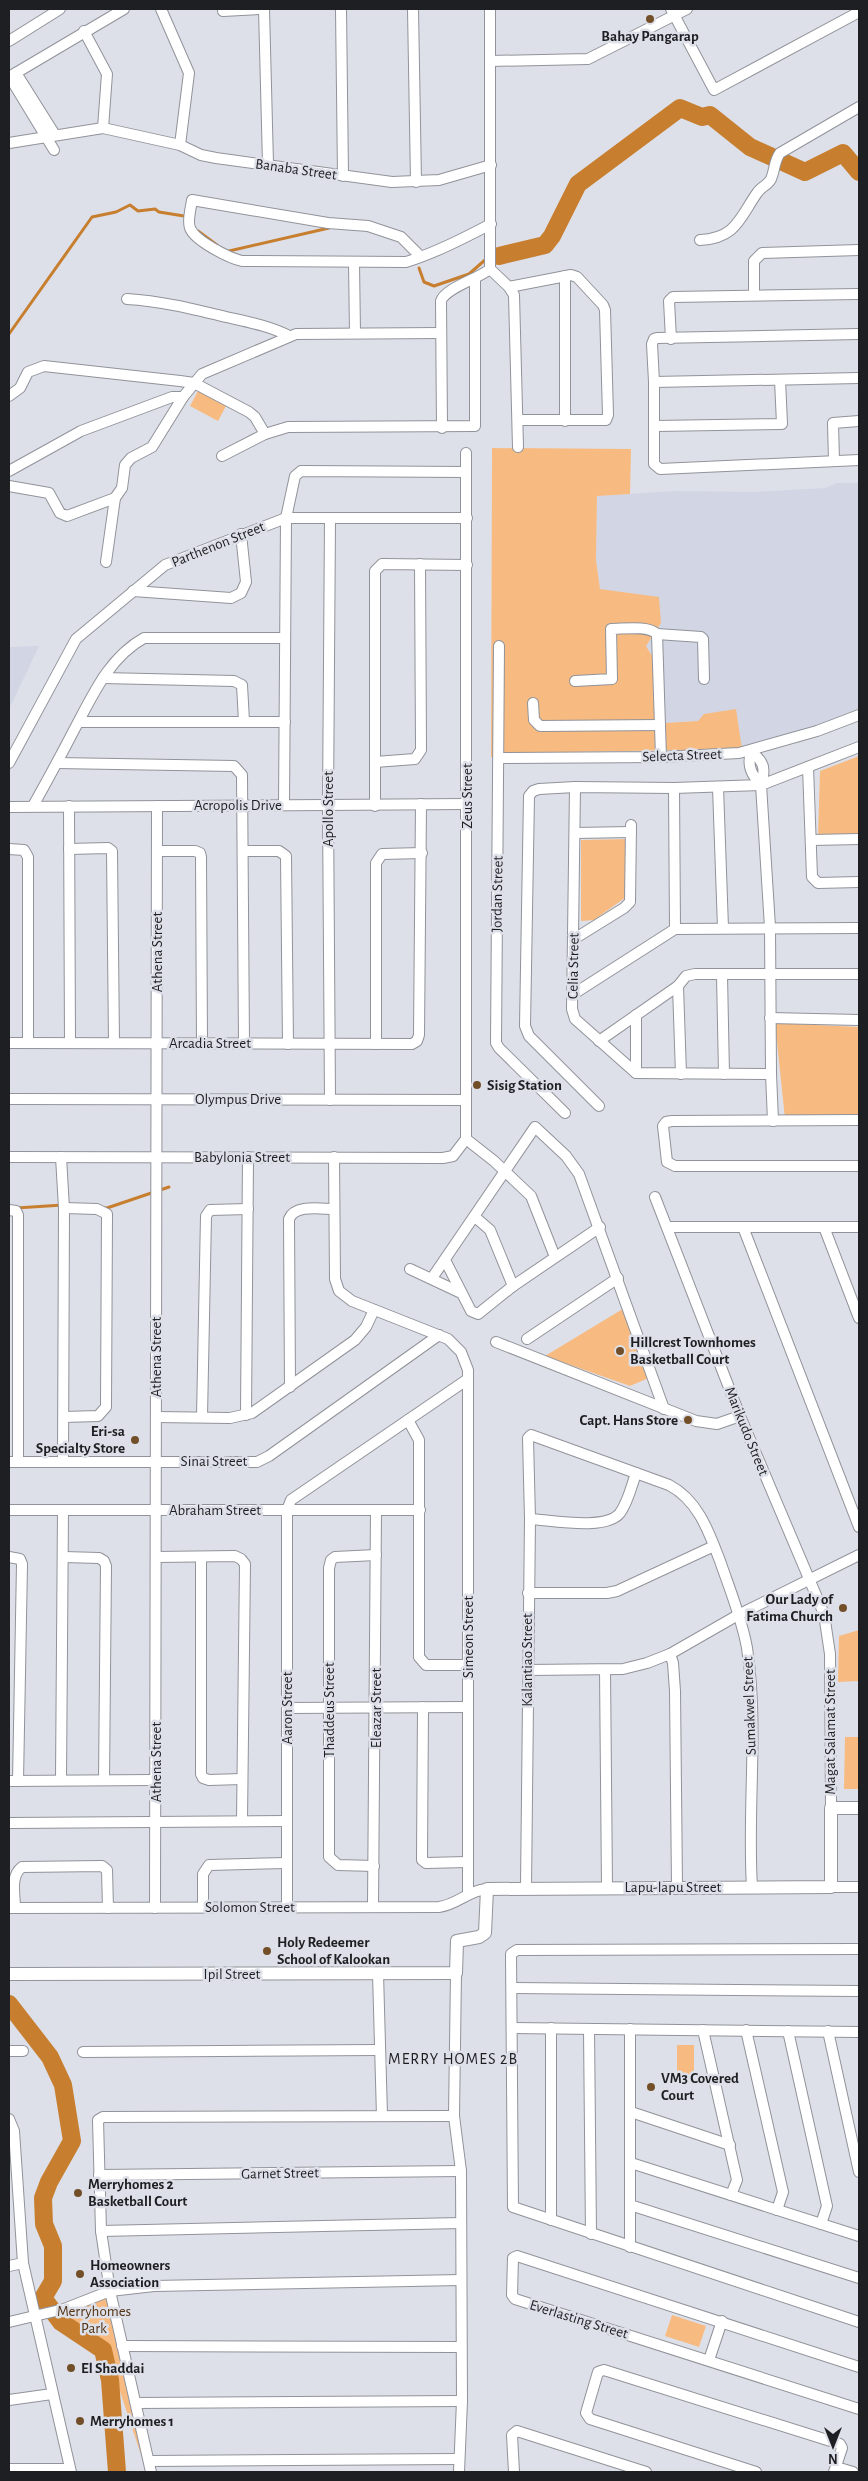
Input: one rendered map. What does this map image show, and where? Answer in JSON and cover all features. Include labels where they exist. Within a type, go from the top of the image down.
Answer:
[{"type":"street","points":[[54,150],[50,136],[11,75],[124,9]]},
{"type":"street","points":[[161,9],[189,73],[180,145]]},
{"type":"street","points":[[223,11],[260,9]]},
{"type":"street","points":[[264,9],[268,164]]},
{"type":"street","points":[[341,9],[343,176]]},
{"type":"street","points":[[413,9],[416,182]]},
{"type":"street","points":[[490,9],[490,269],[510,287],[514,295],[519,420],[518,447]]},
{"type":"street","points":[[490,61],[582,60],[598,55],[673,12],[687,9]]},
{"type":"street","points":[[9,41],[55,10]]},
{"type":"street","points":[[673,12],[714,90],[858,13]]},
{"type":"street","points":[[10,140],[103,128],[107,74],[84,31]]},
{"type":"street","points":[[700,240],[724,236],[740,221],[758,193],[770,181],[778,155],[859,107]]},
{"type":"street","name":"Banaba Street","points":[[103,128],[180,145],[201,155],[343,176],[416,182],[456,176],[491,165]]},
{"type":"street","points":[[421,257],[401,237],[368,226],[328,224],[192,200],[189,226],[192,232],[228,257],[242,260],[354,263],[406,262],[421,257],[491,224]]},
{"type":"street","points":[[754,294],[754,261],[762,253],[859,250]]},
{"type":"street","points":[[354,263],[356,333]]},
{"type":"street","points":[[442,428],[442,296],[475,280],[490,269]]},
{"type":"street","points":[[510,287],[564,276],[577,277],[605,310],[608,415],[606,420],[519,420]]},
{"type":"street","points":[[564,276],[566,421]]},
{"type":"street","points":[[222,456],[265,434],[288,427],[472,428],[476,422],[475,280]]},
{"type":"street","points":[[671,339],[671,298],[754,294],[859,294]]},
{"type":"street","points":[[127,299],[152,300],[269,327],[289,336]]},
{"type":"street","points":[[9,486],[49,493],[60,513],[67,516],[114,498],[122,488],[125,464],[131,458],[152,447],[183,398],[202,374],[289,336],[317,333],[441,333]]},
{"type":"street","points":[[859,334],[654,339],[652,344],[655,426],[654,464],[656,468],[859,460]]},
{"type":"street","points":[[9,396],[21,386],[28,372],[44,366],[194,383],[249,412],[255,417],[265,434]]},
{"type":"street","points":[[654,382],[859,378]]},
{"type":"street","points":[[655,426],[782,424],[780,380]]},
{"type":"street","points":[[9,471],[86,429],[172,397],[183,398]]},
{"type":"street","points":[[834,461],[833,422],[859,421]]},
{"type":"street","name":"Zeus Street","points":[[466,453],[466,1139]]},
{"type":"street","points":[[284,805],[286,518],[295,476],[301,471],[466,472]]},
{"type":"street","points":[[106,562],[114,498]]},
{"type":"street","name":"Parthenon Street","points":[[9,763],[76,639],[165,565],[286,518],[466,518]]},
{"type":"street","name":"Apollo Street","points":[[330,518],[328,806],[330,1100]]},
{"type":"street","points":[[133,591],[231,598],[241,593],[246,582],[241,534]]},
{"type":"street","points":[[375,806],[375,571],[382,564],[467,565]]},
{"type":"street","points":[[375,762],[415,759],[421,750],[420,564]]},
{"type":"street","points":[[575,681],[612,679],[612,629],[649,629],[657,634],[701,637],[703,639],[704,678]]},
{"type":"street","points":[[657,634],[661,757]]},
{"type":"street","points":[[33,806],[103,678],[120,655],[144,638],[285,638]]},
{"type":"street","name":"Jordan Street","points":[[499,646],[500,758],[495,961],[496,1043],[565,1113]]},
{"type":"street","points":[[103,678],[234,681],[242,685],[244,721]]},
{"type":"street","points":[[533,703],[534,720],[540,726],[660,725]]},
{"type":"street","name":"Selecta Street","points":[[500,758],[661,757],[751,750],[816,731],[859,715]]},
{"type":"street","points":[[79,722],[285,722]]},
{"type":"street","points":[[599,1106],[529,1036],[525,1026],[528,800],[533,791],[575,787],[674,788],[762,785],[859,747]]},
{"type":"street","points":[[751,750],[760,758],[765,772],[762,785],[770,927],[773,1121]]},
{"type":"street","points":[[57,763],[234,766],[242,775],[244,1043]]},
{"type":"street","points":[[808,767],[812,877],[814,882],[859,882]]},
{"type":"street","name":"Celia Street","points":[[575,787],[573,1016],[636,1073]]},
{"type":"street","points":[[718,787],[722,928]]},
{"type":"street","points":[[674,788],[676,929]]},
{"type":"street","points":[[376,1044],[376,863],[382,854],[422,853],[421,804]]},
{"type":"street","name":"Acropolis Drive","points":[[9,806],[375,806],[467,804]]},
{"type":"street","points":[[69,806],[70,1043]]},
{"type":"street","name":"Athena Street","points":[[155,1908],[157,806]]},
{"type":"street","points":[[574,939],[624,908],[630,902],[631,829],[575,833]]},
{"type":"street","points":[[812,840],[859,839]]},
{"type":"street","points":[[69,849],[108,848],[112,851],[114,1043]]},
{"type":"street","points":[[9,850],[24,850],[28,857],[28,1043]]},
{"type":"street","points":[[157,851],[195,851],[200,853],[201,857],[202,1043]]},
{"type":"street","points":[[243,851],[279,851],[286,856],[288,1044]]},
{"type":"street","name":"Arcadia Street","points":[[9,1043],[412,1044],[417,1041],[419,1035],[422,853]]},
{"type":"street","points":[[572,995],[676,929],[859,928]]},
{"type":"street","points":[[599,1041],[678,986],[686,976],[695,974],[859,974]]},
{"type":"street","points":[[722,975],[724,1074]]},
{"type":"street","points":[[678,986],[681,1074]]},
{"type":"street","points":[[636,1015],[636,1073],[771,1074]]},
{"type":"street","points":[[770,1018],[859,1020]]},
{"type":"street","name":"Olympus Drive","points":[[9,1099],[466,1100]]},
{"type":"street","points":[[859,1120],[666,1122],[663,1126],[667,1162],[670,1165],[859,1166]]},
{"type":"street","points":[[432,1278],[534,1127],[574,1165],[600,1227],[664,1408]]},
{"type":"street","points":[[466,1139],[504,1170],[531,1196],[555,1256]]},
{"type":"street","name":"Babylonia Street","points":[[9,1157],[448,1158],[457,1152],[466,1139]]},
{"type":"street","points":[[61,1157],[64,1208],[63,1461]]},
{"type":"street","points":[[246,1415],[248,1157]]},
{"type":"street","name":"Simeon Street","points":[[334,1158],[336,1285],[345,1297],[448,1339],[461,1352],[466,1361],[468,1379],[468,1894]]},
{"type":"street","name":"Marikudo Street","points":[[656,1197],[740,1416],[808,1580]]},
{"type":"street","points":[[64,1208],[98,1209],[108,1214],[106,1407],[98,1416],[64,1417]]},
{"type":"street","points":[[202,1417],[206,1216],[210,1210],[248,1209]]},
{"type":"street","points":[[290,1387],[289,1219],[293,1213],[301,1209],[334,1209]]},
{"type":"street","points":[[9,1210],[16,1211],[18,1215],[13,1417],[14,1462]]},
{"type":"street","points":[[475,1217],[490,1230],[513,1286]]},
{"type":"street","points":[[445,1260],[459,1292],[471,1312],[478,1314],[555,1256],[600,1227]]},
{"type":"street","points":[[667,1227],[859,1227]]},
{"type":"street","points":[[743,1227],[859,1527]]},
{"type":"street","points":[[824,1227],[859,1318]]},
{"type":"street","points":[[410,1269],[459,1292]]},
{"type":"street","points":[[527,1338],[618,1278]]},
{"type":"street","points":[[156,1417],[246,1415],[290,1387],[356,1340],[366,1327],[374,1310]]},
{"type":"street","name":"Sinai Street","points":[[14,1462],[256,1462],[263,1459],[439,1335]]},
{"type":"street","points":[[496,1342],[664,1408],[708,1423],[724,1422],[740,1416]]},
{"type":"street","points":[[287,1510],[291,1500],[468,1379]]},
{"type":"street","points":[[408,1420],[418,1440],[420,1657],[426,1664],[468,1665]]},
{"type":"street","name":"Sumakwel Street","points":[[531,1435],[669,1485],[686,1496],[699,1514],[714,1546],[738,1615],[747,1648],[751,1687],[752,1887]]},
{"type":"street","name":"Kalantiao Street","points":[[526,1888],[530,1519],[528,1438],[531,1435]]},
{"type":"street","points":[[530,1519],[582,1523],[608,1521],[622,1511],[636,1473]]},
{"type":"street","name":"Abraham Street","points":[[9,1510],[420,1510]]},
{"type":"street","points":[[61,1780],[63,1510]]},
{"type":"street","name":"Aaron Street","points":[[286,1907],[287,1510]]},
{"type":"street","name":"Eleazar Street","points":[[373,1906],[376,1510]]},
{"type":"street","points":[[528,1593],[607,1593],[617,1591],[714,1546]]},
{"type":"street","points":[[527,1670],[605,1670],[635,1667],[670,1654],[738,1615],[859,1555]]},
{"type":"street","points":[[9,1556],[20,1559],[22,1564],[14,1781],[155,1780]]},
{"type":"street","points":[[156,1557],[201,1558],[235,1556],[245,1564],[242,1822]]},
{"type":"street","name":"Thaddeus Street","points":[[374,1866],[338,1865],[329,1857],[329,1708],[330,1563],[331,1560],[340,1556],[376,1556]]},
{"type":"street","points":[[64,1557],[99,1558],[104,1561],[106,1566],[104,1780]]},
{"type":"street","points":[[201,1558],[201,1774],[203,1778],[209,1780],[242,1779]]},
{"type":"street","name":"Magat Salamat Street","points":[[808,1580],[820,1604],[829,1640],[831,1887]]},
{"type":"street","points":[[670,1654],[673,1663],[675,1691],[677,1886]]},
{"type":"street","points":[[605,1670],[607,1887]]},
{"type":"street","points":[[422,1707],[422,1860],[426,1863],[467,1862]]},
{"type":"street","points":[[287,1708],[468,1707]]},
{"type":"street","points":[[830,1808],[859,1808]]},
{"type":"street","points":[[9,1823],[286,1822]]},
{"type":"street","points":[[203,1907],[203,1874],[208,1865],[286,1863]]},
{"type":"street","points":[[12,1908],[14,1878],[17,1871],[22,1867],[102,1866],[107,1870],[108,1908]]},
{"type":"street","name":"Lapu-lapu Street","points":[[487,1889],[677,1886],[859,1887]]},
{"type":"street","points":[[459,2472],[462,2402],[460,2347],[462,2280],[461,2171],[454,2116],[457,1941],[480,1937],[485,1934],[487,1889]]},
{"type":"street","name":"Solomon Street","points":[[12,1908],[445,1906],[468,1894],[487,1889]]},
{"type":"street","points":[[859,1949],[513,1951],[512,1988],[513,2208],[859,2322]]},
{"type":"street","points":[[378,1973],[382,2116]]},
{"type":"street","name":"Ipil Street","points":[[9,1974],[456,1973]]},
{"type":"street","points":[[512,1988],[859,1990]]},
{"type":"street","points":[[512,2028],[859,2032]]},
{"type":"street","points":[[551,2028],[551,2220]]},
{"type":"street","points":[[589,2028],[590,2234]]},
{"type":"street","points":[[630,2029],[630,2247]]},
{"type":"street","points":[[703,2030],[737,2180],[731,2195]]},
{"type":"street","points":[[746,2030],[783,2192],[777,2210]]},
{"type":"street","points":[[788,2031],[827,2206],[821,2224]]},
{"type":"street","points":[[828,2031],[859,2172]]},
{"type":"street","points":[[83,2052],[379,2050]]},
{"type":"street","points":[[9,2051],[23,2051]]},
{"type":"street","points":[[631,2112],[730,2146]]},
{"type":"street","points":[[152,2472],[110,2291],[101,2231],[98,2120],[101,2118],[454,2116]]},
{"type":"street","points":[[9,2120],[14,2131],[12,2175],[23,2262],[40,2315],[52,2394],[70,2471],[9,2469]]},
{"type":"street","points":[[631,2163],[859,2236]]},
{"type":"street","name":"Garnet Street","points":[[99,2176],[461,2171]]},
{"type":"street","points":[[630,2205],[859,2278]]},
{"type":"street","points":[[101,2231],[461,2223]]},
{"type":"street","name":"Everlasting Street","points":[[859,2367],[517,2256],[513,2258],[512,2295],[515,2299],[859,2409]]},
{"type":"street","points":[[9,2266],[23,2262]]},
{"type":"street","points":[[9,2322],[64,2309],[110,2291],[154,2286],[462,2280]]},
{"type":"street","points":[[709,2360],[722,2321]]},
{"type":"street","points":[[122,2346],[460,2347]]},
{"type":"street","points":[[756,2472],[590,2419],[586,2413],[598,2372],[604,2370],[840,2444],[842,2448],[835,2470],[853,2472]]},
{"type":"street","points":[[9,2400],[52,2394]]},
{"type":"street","points":[[136,2403],[462,2402]]},
{"type":"street","points":[[514,2472],[514,2432],[646,2472]]},
{"type":"street","points":[[150,2461],[459,2459]]},
{"type":"shaded area","points":[[837,483],[859,483],[859,710],[816,728],[742,749],[699,721],[664,723],[657,664],[646,646],[661,623],[600,590],[596,560],[597,496],[676,491],[753,492],[825,488]]},
{"type":"shaded area","points":[[39,646],[12,703],[9,708],[9,647]]},
{"type":"green space","points":[[198,391],[226,406],[218,421],[190,406]]},
{"type":"green space","points":[[492,448],[631,449],[630,494],[597,496],[596,560],[600,589],[659,597],[661,623],[646,646],[657,664],[664,723],[698,721],[704,714],[736,709],[742,749],[504,753],[501,757],[491,757]]},
{"type":"green space","points":[[859,756],[859,834],[818,835],[820,771]]},
{"type":"green space","points":[[628,839],[629,895],[594,920],[581,921],[581,840]]},
{"type":"green space","points":[[775,1023],[859,1027],[859,1121],[785,1119]]},
{"type":"green space","points":[[626,1307],[651,1377],[630,1386],[545,1356]]},
{"type":"green space","points":[[859,1630],[859,1681],[838,1682],[839,1636]]},
{"type":"green space","points":[[845,1737],[859,1737],[859,1789],[844,1789]]},
{"type":"green space","points":[[677,2045],[694,2045],[694,2081],[677,2081]]},
{"type":"green space","name":"Merryhomes Park","points":[[106,2298],[142,2458],[105,2346],[65,2321],[60,2312]]},
{"type":"green space","points":[[672,2315],[706,2326],[699,2347],[665,2336]]},
{"type":"waterway","points":[[499,256],[545,245],[552,236],[578,184],[680,108],[702,117],[710,115],[750,147],[805,172],[843,153],[859,172]]},
{"type":"waterway","points":[[9,334],[92,217],[116,212],[130,205],[138,211],[155,209],[159,212],[184,216]]},
{"type":"waterway","points":[[229,251],[329,228]]},
{"type":"waterway","points":[[198,231],[217,245]]},
{"type":"waterway","points":[[419,268],[424,282],[434,286],[469,274],[485,260]]},
{"type":"waterway","points":[[104,1208],[169,1187]]},
{"type":"waterway","points":[[16,1208],[63,1205]]},
{"type":"waterway","points":[[9,2004],[50,2057],[63,2085],[72,2141],[49,2182],[43,2198],[44,2224],[53,2246],[53,2281],[43,2298],[61,2322],[103,2350],[110,2380],[117,2472]]},
{"type":"place","name":"Bahay Pangarap","points":[[650,19]]},
{"type":"place","name":"Sisig Station","points":[[477,1085]]},
{"type":"place","name":"Hillcrest Townhomes Basketball Court","points":[[620,1351]]},
{"type":"place","name":"Capt. Hans Store","points":[[688,1420]]},
{"type":"place","name":"Eri-sa Specialty Store","points":[[135,1440]]},
{"type":"place","name":"Our Lady of Fatima Church","points":[[843,1608]]},
{"type":"place","name":"Holy Redeemer School of Kalookan","points":[[267,1951]]},
{"type":"place","name":"VM3 Covered Court","points":[[651,2087]]},
{"type":"place","name":"Merryhomes 2 Basketball Court","points":[[78,2193]]},
{"type":"place","name":"Homeowners Association","points":[[80,2274]]},
{"type":"place","name":"El Shaddai","points":[[71,2368]]},
{"type":"place","name":"Merryhomes 1","points":[[80,2421]]},
{"type":"district","name":"MERRY HOMES 2B","points":[[453,2058]]}]
